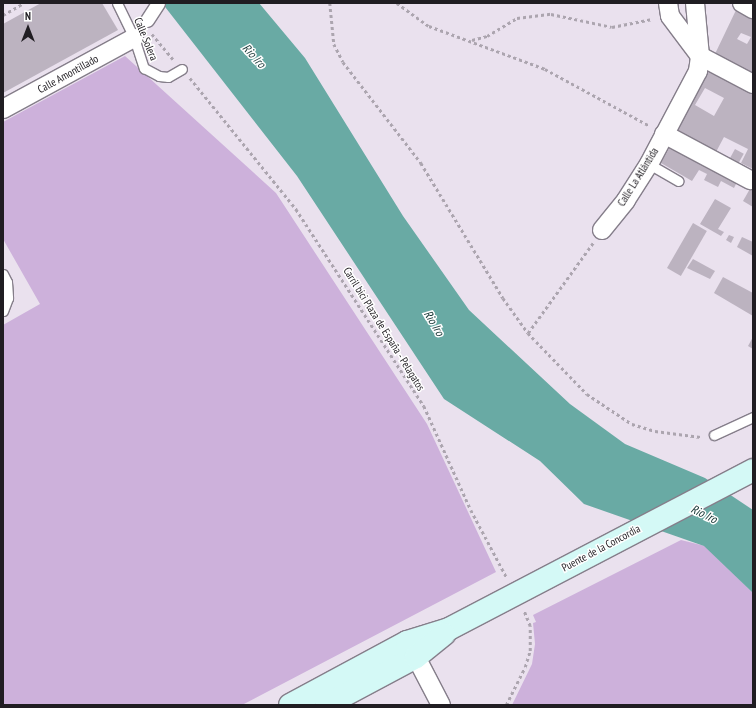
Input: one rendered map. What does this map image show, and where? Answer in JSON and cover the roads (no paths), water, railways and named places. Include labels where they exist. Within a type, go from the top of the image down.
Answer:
[{"type":"main road","name":"Puente de la Concordia","points":[[450,629],[562,568],[753,470]]},
{"type":"main road","points":[[326,705],[416,658],[450,629]]},
{"type":"main road","points":[[290,705],[408,642],[450,629]]},
{"type":"street","points":[[144,30],[158,3]]},
{"type":"street","name":"Calle La Atlántida","points":[[602,230],[626,200],[649,164],[698,71],[700,56],[695,3]]},
{"type":"street","points":[[742,3],[753,9]]},
{"type":"street","points":[[669,9],[700,56],[753,84]]},
{"type":"street","name":"Calle Amontillado","points":[[3,109],[144,30]]},
{"type":"street","points":[[664,134],[750,180]]},
{"type":"street","points":[[416,658],[441,705]]},
{"type":"lane","name":"Calle Solera","points":[[117,3],[144,30],[144,68],[151,73],[168,77],[182,69]]},
{"type":"lane","points":[[649,164],[679,181]]},
{"type":"lane","points":[[3,274],[8,282],[8,298],[3,311]]},
{"type":"lane","points":[[714,435],[753,417]]},
{"type":"water","name":"Rio Iro","points":[[162,3],[259,3],[305,58],[403,216],[469,310],[570,404],[625,444],[705,478],[753,510],[753,593],[704,546],[584,504],[540,461],[444,399],[297,176]]}]
